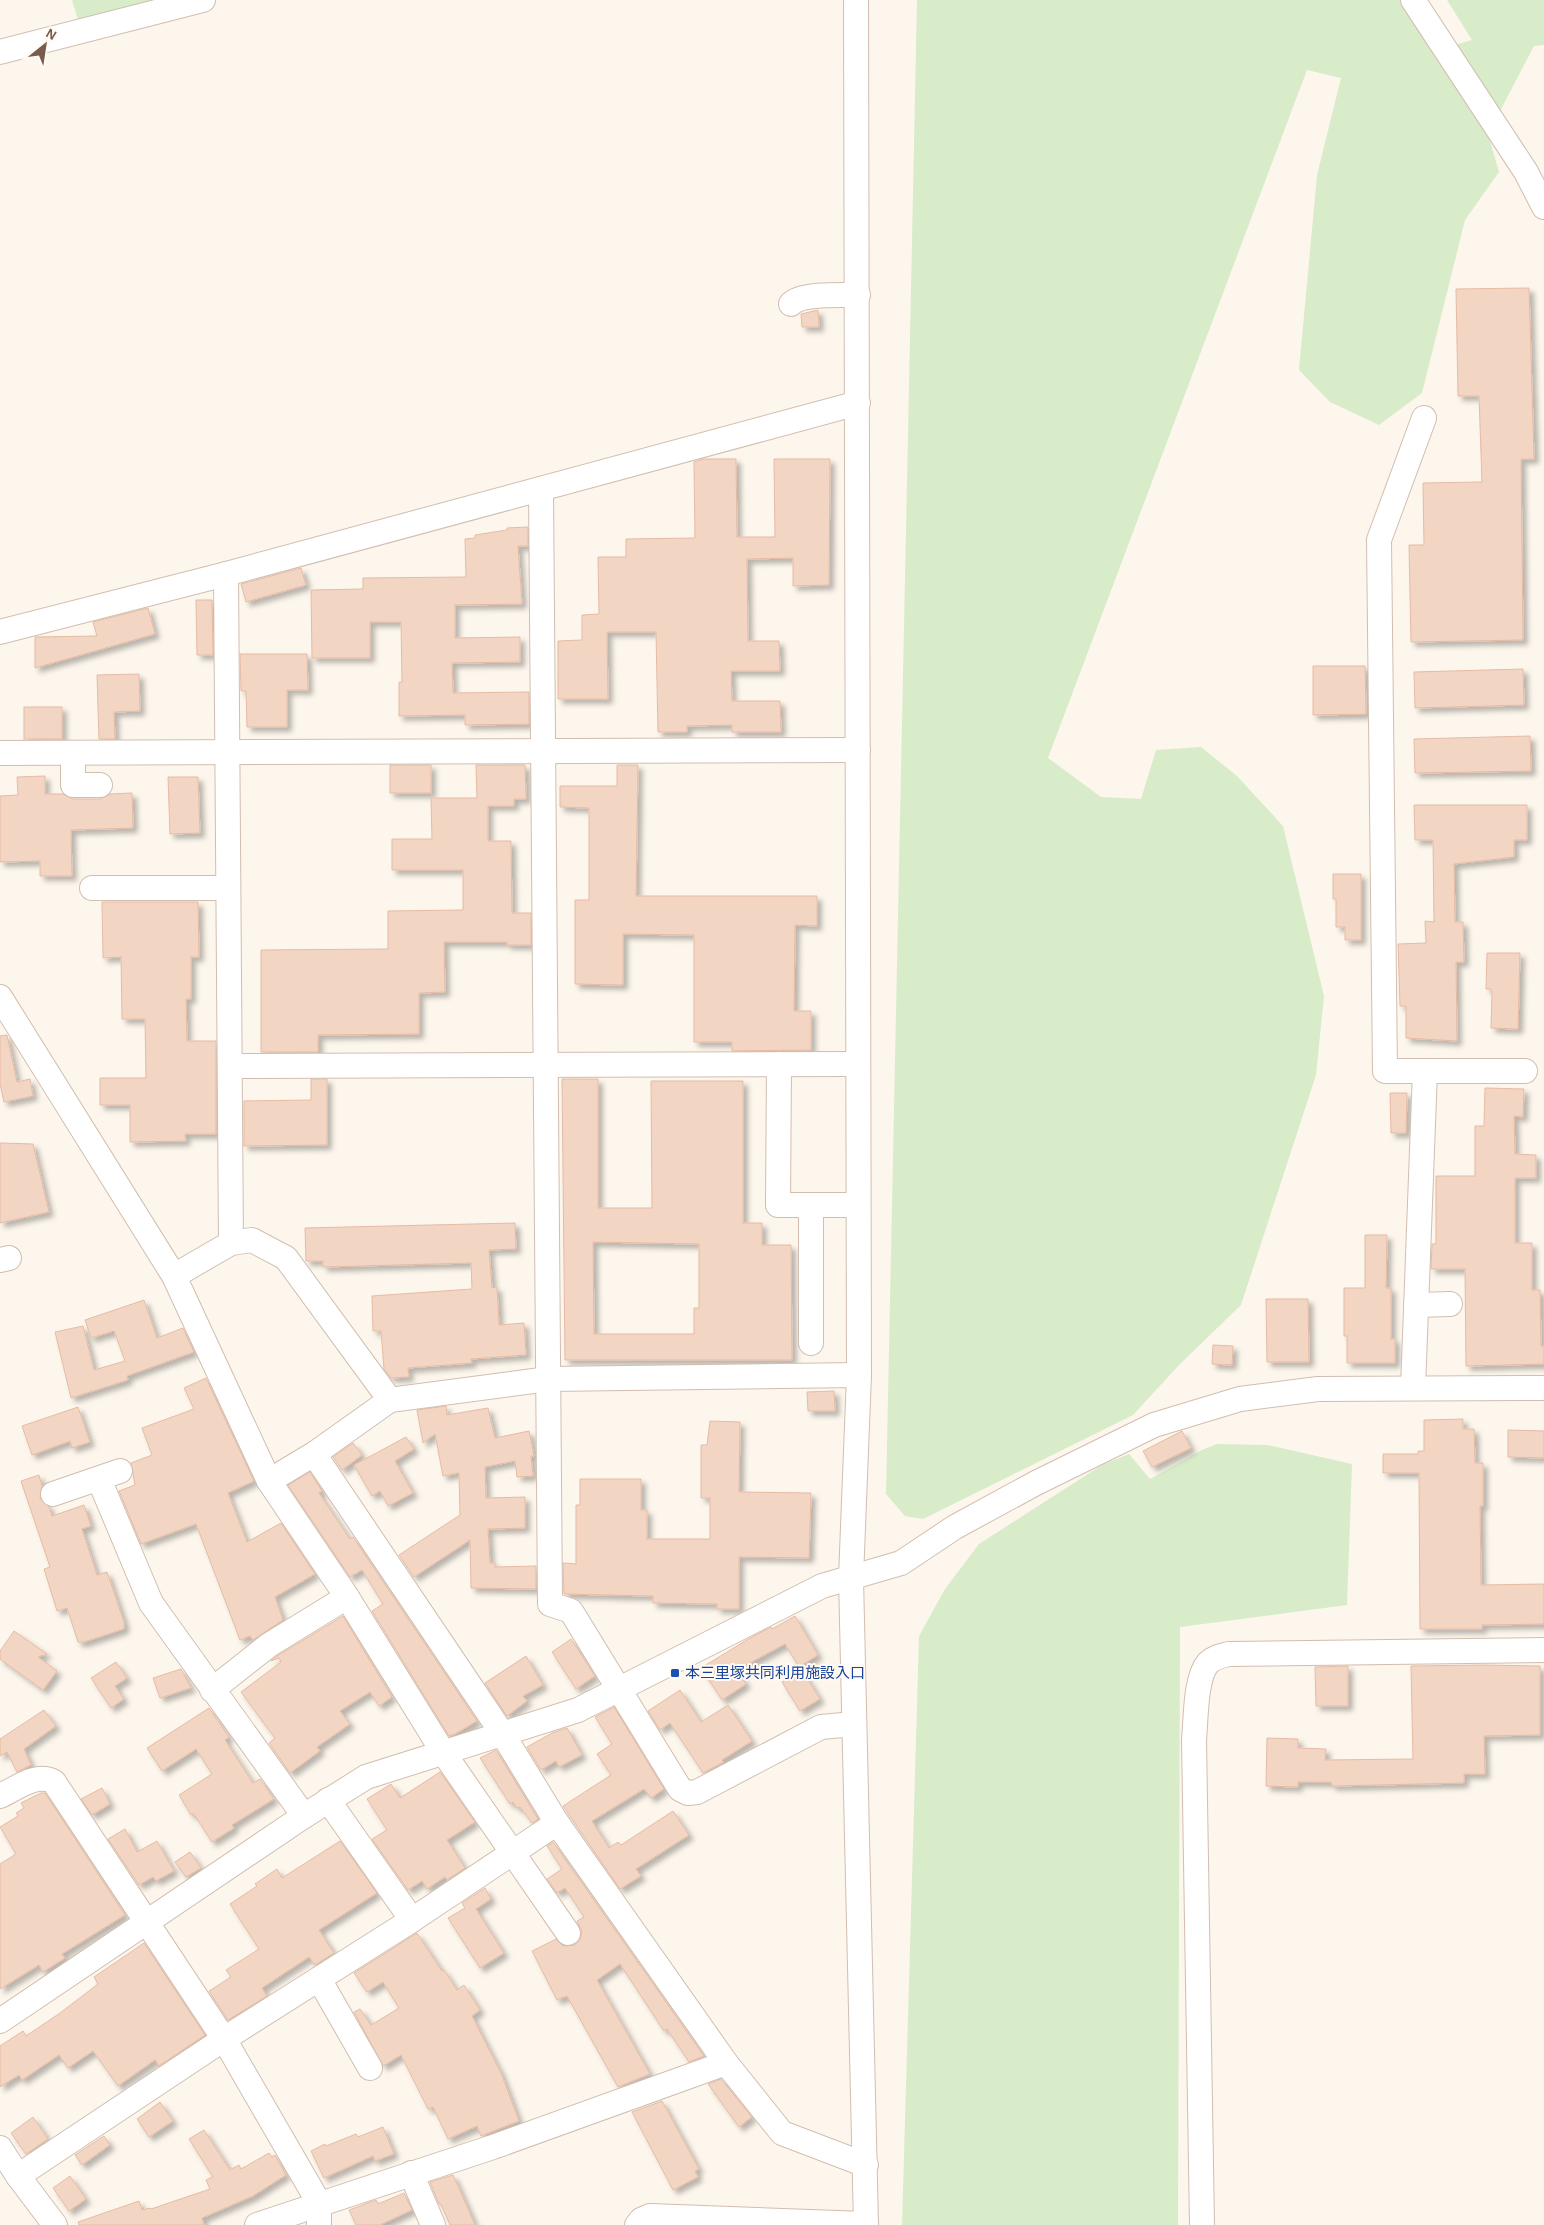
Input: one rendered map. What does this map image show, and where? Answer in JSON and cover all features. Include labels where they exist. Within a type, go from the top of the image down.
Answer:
[{"type":"street","points":[[0,52],[203,0]]},
{"type":"street","points":[[637,2225],[641,2220],[650,2216],[866,2224],[851,1578],[859,1375],[856,0]]},
{"type":"street","points":[[1413,0],[1526,172],[1544,207]]},
{"type":"street","points":[[790,304],[794,300],[820,296],[858,295]]},
{"type":"street","points":[[0,632],[226,574],[858,402]]},
{"type":"street","points":[[1424,418],[1379,540],[1385,1071],[1524,1071]]},
{"type":"street","points":[[541,489],[550,1604],[570,1611],[680,1789],[688,1793],[697,1792],[821,1727],[854,1724]]},
{"type":"street","points":[[226,574],[231,1243]]},
{"type":"street","points":[[0,753],[858,750]]},
{"type":"street","points":[[73,753],[73,785],[100,785]]},
{"type":"street","points":[[92,888],[228,888]]},
{"type":"street","points":[[0,997],[174,1276],[270,1481],[347,1598],[443,1752],[568,1933]]},
{"type":"street","points":[[779,1064],[778,1205],[858,1205]]},
{"type":"street","points":[[230,1066],[857,1064]]},
{"type":"street","points":[[1413,1388],[1425,1071]]},
{"type":"street","points":[[811,1205],[811,1343]]},
{"type":"street","points":[[174,1276],[231,1243],[252,1240],[286,1258],[390,1400]]},
{"type":"street","points":[[1416,1304],[1450,1304]]},
{"type":"street","points":[[270,1481],[314,1454],[390,1400],[548,1379],[859,1375]]},
{"type":"street","points":[[0,2021],[304,1816],[366,1777],[502,1733],[566,1715],[619,1691],[822,1586],[901,1563],[955,1527],[1036,1483],[1154,1425],[1263,1394],[1318,1389],[1544,1388]]},
{"type":"street","points":[[314,1454],[502,1733],[557,1823],[726,2063],[782,2133],[866,2165]]},
{"type":"street","points":[[53,1494],[110,1475],[151,1603],[304,1816]]},
{"type":"street","points":[[212,1690],[269,1644],[347,1598]]},
{"type":"street","points":[[1202,2225],[1194,1740],[1200,1678],[1208,1664],[1216,1657],[1229,1654],[1544,1650]]},
{"type":"street","points":[[0,1796],[37,1778],[46,1777],[54,1782],[224,2039],[319,2214]]},
{"type":"street","points":[[336,1796],[412,1920]]},
{"type":"street","points":[[18,2176],[224,2039],[412,1920],[557,1823]]},
{"type":"street","points":[[319,1979],[370,2068]]},
{"type":"street","points":[[257,2225],[319,2214],[411,2173],[492,2147],[726,2063]]},
{"type":"street","points":[[0,2148],[18,2176],[55,2225]]},
{"type":"street","points":[[411,2173],[433,2225]]},
{"type":"green space","points":[[72,0],[165,0],[79,23]]},
{"type":"green space","points":[[917,0],[1404,0],[1448,47],[1472,40],[1447,0],[1544,0],[1544,45],[1534,46],[1488,134],[1499,172],[1465,220],[1422,393],[1379,425],[1330,402],[1299,370],[1317,175],[1341,78],[1307,70],[1048,758],[1101,797],[1141,799],[1156,750],[1201,747],[1237,776],[1283,826],[1324,996],[1316,1075],[1241,1305],[1179,1365],[1133,1415],[923,1519],[905,1516],[886,1494]]},
{"type":"green space","points":[[1217,1444],[1268,1445],[1352,1464],[1347,1605],[1180,1627],[1178,2225],[902,2225],[919,1636],[945,1589],[979,1544],[1102,1465],[1129,1454],[1150,1479],[1202,1450]]},
{"type":"building","points":[[1529,288],[1534,459],[1521,459],[1523,640],[1411,642],[1409,545],[1424,545],[1423,483],[1482,482],[1479,396],[1458,396],[1456,289]]},
{"type":"building","points":[[818,310],[819,327],[802,327],[801,314]]},
{"type":"building","points":[[703,459],[736,459],[737,537],[775,537],[774,459],[830,459],[829,585],[793,586],[793,558],[747,559],[748,641],[779,641],[780,671],[731,671],[732,701],[780,701],[781,732],[732,732],[732,725],[687,726],[687,732],[658,732],[656,632],[607,632],[608,699],[558,699],[558,641],[582,640],[582,615],[599,614],[598,557],[626,557],[626,539],[695,538],[694,462]]},
{"type":"building","points":[[528,527],[528,546],[518,546],[522,604],[455,605],[455,638],[520,637],[520,662],[452,663],[453,693],[529,692],[529,724],[465,725],[465,715],[399,716],[399,682],[402,682],[401,622],[370,622],[370,658],[312,658],[311,590],[363,589],[363,578],[466,577],[465,539],[475,538],[475,535],[507,530],[507,528]]},
{"type":"building","points":[[301,568],[306,585],[246,602],[241,584]]},
{"type":"building","points":[[196,600],[212,600],[213,655],[197,655]]},
{"type":"building","points":[[148,608],[155,634],[35,668],[35,637],[97,636],[93,622]]},
{"type":"building","points":[[240,654],[307,654],[308,690],[287,690],[287,727],[247,727],[246,691],[241,691]]},
{"type":"building","points":[[1313,666],[1365,666],[1366,714],[1313,715]]},
{"type":"building","points":[[1523,669],[1524,705],[1415,708],[1414,672]]},
{"type":"building","points":[[139,674],[140,711],[114,712],[115,739],[99,739],[97,675]]},
{"type":"building","points":[[24,707],[62,707],[62,739],[24,739]]},
{"type":"building","points":[[1530,736],[1531,771],[1415,773],[1414,739]]},
{"type":"building","points":[[390,765],[431,765],[431,793],[390,793]]},
{"type":"building","points":[[476,765],[525,765],[526,799],[514,799],[514,806],[488,806],[488,841],[511,841],[512,913],[531,913],[531,945],[507,945],[507,942],[444,942],[445,992],[419,993],[419,1034],[318,1035],[318,1052],[261,1052],[261,950],[388,949],[388,911],[463,910],[463,870],[392,870],[392,839],[432,839],[431,798],[477,798]]},
{"type":"building","points":[[617,765],[638,765],[636,896],[817,896],[817,926],[795,925],[794,1011],[811,1011],[811,1050],[732,1051],[732,1042],[694,1042],[694,935],[623,934],[623,985],[575,984],[575,900],[589,900],[589,808],[560,807],[560,786],[617,786]]},
{"type":"building","points":[[45,776],[45,794],[63,794],[73,799],[100,799],[110,794],[132,793],[133,828],[71,830],[72,876],[40,876],[40,861],[0,862],[0,796],[18,795],[17,777]]},
{"type":"building","points":[[168,777],[198,777],[200,833],[170,834]]},
{"type":"building","points":[[1414,805],[1527,805],[1527,840],[1514,840],[1514,857],[1454,864],[1455,922],[1463,922],[1464,962],[1456,962],[1457,1041],[1406,1038],[1406,1006],[1400,1006],[1398,944],[1426,943],[1425,921],[1434,922],[1433,840],[1415,840]]},
{"type":"building","points":[[1333,874],[1361,874],[1361,940],[1345,940],[1345,927],[1336,927],[1336,899],[1333,899]]},
{"type":"building","points":[[102,902],[198,902],[199,957],[191,957],[191,999],[186,999],[187,1041],[216,1041],[216,1134],[185,1134],[186,1141],[130,1142],[130,1105],[100,1105],[100,1078],[146,1078],[145,1019],[122,1019],[121,957],[103,958]]},
{"type":"building","points":[[1487,953],[1520,953],[1518,1029],[1491,1028],[1492,993],[1491,989],[1486,989]]},
{"type":"building","points":[[7,1035],[17,1082],[30,1079],[33,1096],[4,1102],[0,1084],[0,1036]]},
{"type":"building","points":[[311,1079],[327,1079],[327,1145],[244,1146],[244,1101],[311,1100]]},
{"type":"building","points":[[562,1079],[598,1079],[598,1208],[652,1208],[651,1081],[743,1081],[743,1223],[762,1223],[762,1245],[791,1245],[792,1360],[565,1360]],"holes":[[[593,1242],[699,1244],[699,1308],[694,1308],[694,1334],[594,1334]]]},
{"type":"building","points":[[1485,1088],[1524,1089],[1523,1117],[1514,1116],[1515,1154],[1536,1155],[1536,1178],[1515,1178],[1515,1243],[1532,1243],[1532,1290],[1540,1290],[1541,1346],[1544,1346],[1544,1364],[1466,1366],[1465,1269],[1431,1269],[1432,1244],[1436,1244],[1436,1176],[1475,1176],[1475,1126],[1484,1126]]},
{"type":"building","points":[[1390,1093],[1407,1093],[1406,1133],[1391,1133]]},
{"type":"building","points":[[0,1143],[33,1144],[49,1212],[0,1223]]},
{"type":"building","points":[[515,1223],[516,1249],[489,1250],[492,1288],[497,1287],[499,1325],[524,1323],[526,1355],[471,1359],[472,1363],[408,1368],[409,1377],[391,1378],[384,1369],[381,1331],[373,1331],[372,1296],[472,1289],[471,1263],[323,1267],[323,1261],[306,1261],[305,1228]]},
{"type":"building","points":[[1365,1235],[1387,1235],[1386,1288],[1391,1288],[1391,1339],[1395,1339],[1395,1363],[1347,1363],[1347,1336],[1344,1336],[1344,1288],[1365,1288]]},
{"type":"building","points":[[1266,1299],[1308,1299],[1309,1362],[1267,1362]]},
{"type":"building","points":[[144,1300],[157,1338],[183,1328],[194,1352],[127,1376],[128,1380],[71,1398],[55,1332],[83,1326],[94,1370],[125,1361],[114,1331],[91,1338],[85,1320]]},
{"type":"building","points":[[1213,1345],[1233,1346],[1232,1365],[1212,1364]]},
{"type":"building","points":[[206,1378],[254,1481],[228,1493],[247,1542],[281,1523],[315,1574],[275,1597],[283,1620],[253,1640],[250,1636],[240,1640],[196,1524],[141,1544],[119,1491],[135,1485],[131,1463],[152,1455],[142,1428],[194,1409],[184,1388]]},
{"type":"building","points":[[834,1391],[835,1411],[808,1411],[807,1392]]},
{"type":"building","points":[[446,1406],[447,1415],[488,1408],[495,1438],[529,1431],[534,1456],[531,1456],[533,1476],[517,1477],[515,1461],[485,1467],[486,1498],[525,1497],[525,1528],[488,1529],[490,1563],[495,1563],[495,1567],[536,1566],[536,1589],[471,1588],[470,1540],[414,1577],[399,1555],[460,1515],[459,1473],[443,1476],[435,1434],[423,1443],[417,1410]]},
{"type":"building","points":[[78,1407],[90,1442],[72,1448],[70,1441],[32,1455],[22,1426]]},
{"type":"building","points":[[1463,1419],[1463,1429],[1474,1429],[1475,1463],[1483,1463],[1483,1506],[1480,1506],[1481,1585],[1544,1584],[1544,1624],[1482,1625],[1482,1629],[1420,1629],[1419,1473],[1383,1473],[1383,1454],[1418,1454],[1418,1451],[1424,1451],[1424,1420]]},
{"type":"building","points":[[710,1421],[740,1422],[739,1492],[811,1493],[809,1558],[739,1557],[739,1609],[717,1609],[717,1604],[653,1603],[653,1596],[564,1594],[563,1563],[576,1564],[576,1505],[580,1505],[580,1479],[641,1479],[641,1510],[647,1510],[647,1539],[710,1539],[710,1498],[701,1498],[701,1445],[707,1445]]},
{"type":"building","points":[[1508,1430],[1544,1431],[1544,1458],[1508,1457]]},
{"type":"building","points":[[1182,1431],[1191,1448],[1152,1467],[1143,1451]]},
{"type":"building","points":[[406,1437],[414,1449],[395,1461],[413,1493],[388,1506],[380,1491],[372,1496],[354,1465]]},
{"type":"building","points":[[353,1443],[362,1455],[342,1470],[333,1457]]},
{"type":"building","points":[[310,1472],[322,1491],[319,1493],[350,1539],[353,1537],[477,1721],[449,1736],[372,1611],[383,1604],[362,1570],[350,1577],[288,1485]]},
{"type":"building","points":[[39,1475],[42,1486],[40,1498],[49,1507],[52,1516],[84,1505],[91,1526],[82,1529],[97,1575],[107,1572],[124,1622],[124,1629],[84,1642],[78,1642],[67,1608],[57,1611],[44,1569],[50,1567],[21,1481]]},
{"type":"building","points":[[343,1616],[392,1697],[379,1706],[370,1692],[340,1711],[350,1724],[317,1747],[320,1751],[290,1773],[269,1743],[275,1738],[241,1692],[281,1662],[279,1658],[271,1661],[277,1656]]},
{"type":"building","points":[[795,1616],[818,1655],[799,1667],[785,1644],[737,1670],[746,1684],[722,1700],[701,1668],[750,1638],[771,1627],[772,1629]]},
{"type":"building","points":[[14,1631],[47,1654],[38,1657],[57,1671],[43,1690],[0,1659],[0,1651]]},
{"type":"building","points":[[571,1639],[595,1676],[576,1689],[552,1652]]},
{"type":"building","points":[[526,1656],[543,1685],[523,1696],[527,1701],[507,1716],[485,1683]]},
{"type":"building","points":[[116,1662],[127,1678],[115,1686],[124,1699],[111,1708],[91,1678]]},
{"type":"building","points":[[1348,1666],[1348,1706],[1316,1706],[1315,1667]]},
{"type":"building","points":[[1411,1666],[1540,1666],[1540,1735],[1484,1736],[1485,1774],[1464,1774],[1464,1783],[1332,1786],[1331,1782],[1298,1782],[1298,1787],[1266,1786],[1267,1738],[1298,1739],[1298,1748],[1326,1749],[1325,1760],[1413,1759]]},
{"type":"building","points":[[181,1669],[191,1688],[160,1698],[153,1678]]},
{"type":"building","points":[[802,1670],[820,1699],[800,1711],[782,1682]]},
{"type":"building","points":[[680,1690],[701,1722],[728,1705],[752,1741],[722,1760],[724,1762],[703,1773],[670,1723],[660,1730],[648,1711]]},
{"type":"building","points":[[614,1707],[664,1789],[651,1798],[644,1789],[592,1821],[609,1848],[618,1842],[621,1845],[673,1811],[689,1835],[636,1869],[641,1876],[620,1889],[563,1806],[611,1775],[597,1754],[612,1744],[595,1717]]},
{"type":"building","points":[[209,1708],[229,1737],[225,1740],[253,1783],[260,1779],[274,1799],[232,1825],[234,1828],[212,1842],[194,1814],[191,1815],[179,1795],[212,1774],[196,1749],[162,1771],[147,1748]]},
{"type":"building","points":[[44,1710],[56,1726],[24,1749],[31,1765],[17,1772],[7,1752],[0,1756],[0,1739]]},
{"type":"building","points":[[567,1728],[582,1755],[559,1767],[556,1761],[541,1770],[527,1747],[552,1733]]},
{"type":"building","points":[[496,1750],[538,1819],[532,1823],[520,1807],[517,1808],[513,1802],[510,1804],[480,1758]]},
{"type":"building","points":[[440,1772],[475,1822],[447,1840],[465,1868],[447,1880],[445,1877],[427,1889],[422,1881],[408,1890],[372,1839],[387,1830],[367,1799],[391,1784],[400,1798]]},
{"type":"building","points":[[102,1788],[110,1804],[92,1815],[81,1799]]},
{"type":"building","points":[[41,1793],[45,1793],[125,1915],[62,1954],[65,1958],[43,1972],[39,1965],[0,1989],[0,1864],[16,1854],[0,1827],[18,1816],[16,1813],[24,1808],[21,1803]]},
{"type":"building","points":[[125,1829],[137,1852],[157,1841],[174,1871],[156,1881],[153,1877],[139,1885],[108,1839]]},
{"type":"building","points":[[340,1841],[377,1893],[319,1930],[334,1953],[315,1965],[309,1957],[262,1988],[267,1996],[228,2020],[209,1991],[231,1977],[226,1970],[259,1949],[230,1904],[257,1886],[255,1884],[277,1869],[282,1878]]},
{"type":"building","points":[[553,1842],[704,2056],[689,2062],[667,2029],[664,2031],[620,1964],[597,1980],[650,2074],[618,2087],[567,1996],[557,2000],[532,1951],[556,1939],[563,1946],[575,1945],[580,1939],[582,1932],[577,1921],[584,1917],[565,1888],[557,1893],[547,1879],[562,1869],[547,1846]]},
{"type":"building","points":[[190,1852],[201,1868],[186,1877],[175,1862]]},
{"type":"building","points":[[485,1888],[491,1899],[476,1909],[504,1953],[480,1968],[448,1918],[465,1908],[462,1903]]},
{"type":"building","points":[[417,1933],[457,1990],[464,1985],[480,2010],[472,2016],[501,2073],[519,2121],[481,2136],[477,2126],[448,2139],[433,2107],[428,2109],[401,2055],[383,2066],[354,2012],[360,2009],[371,2025],[399,2008],[383,1982],[367,1992],[354,1973]]},
{"type":"building","points":[[144,1943],[205,2035],[159,2066],[155,2060],[118,2086],[93,2051],[68,2068],[59,2055],[22,2080],[19,2075],[0,2087],[0,2046],[23,2031],[26,2036],[60,2013],[98,1984],[94,1977]]},
{"type":"building","points":[[721,2079],[752,2117],[739,2127],[708,2084]]},
{"type":"building","points":[[662,2101],[699,2169],[695,2171],[698,2177],[673,2190],[632,2112]]},
{"type":"building","points":[[160,2102],[173,2121],[149,2137],[137,2119]]},
{"type":"building","points":[[33,2117],[48,2139],[26,2154],[11,2133]]},
{"type":"building","points":[[383,2127],[394,2154],[375,2161],[373,2156],[324,2178],[311,2151],[325,2144],[326,2146],[356,2134],[358,2137]]},
{"type":"building","points":[[204,2130],[230,2170],[239,2165],[241,2169],[269,2153],[272,2157],[275,2155],[286,2175],[253,2196],[202,2218],[204,2225],[79,2225],[78,2222],[139,2201],[142,2210],[151,2209],[210,2189],[206,2180],[213,2177],[189,2139]]},
{"type":"building","points":[[104,2136],[110,2145],[82,2165],[75,2155]]},
{"type":"building","points":[[453,2175],[475,2225],[450,2225],[441,2204],[439,2204],[430,2182]]},
{"type":"building","points":[[70,2176],[86,2199],[69,2211],[53,2188]]},
{"type":"building","points":[[404,2193],[412,2210],[380,2225],[356,2225],[349,2210],[376,2200],[378,2204]]},
{"type":"place","name":"本三里塚共同利用施設入口","points":[[675,1673]]}]
